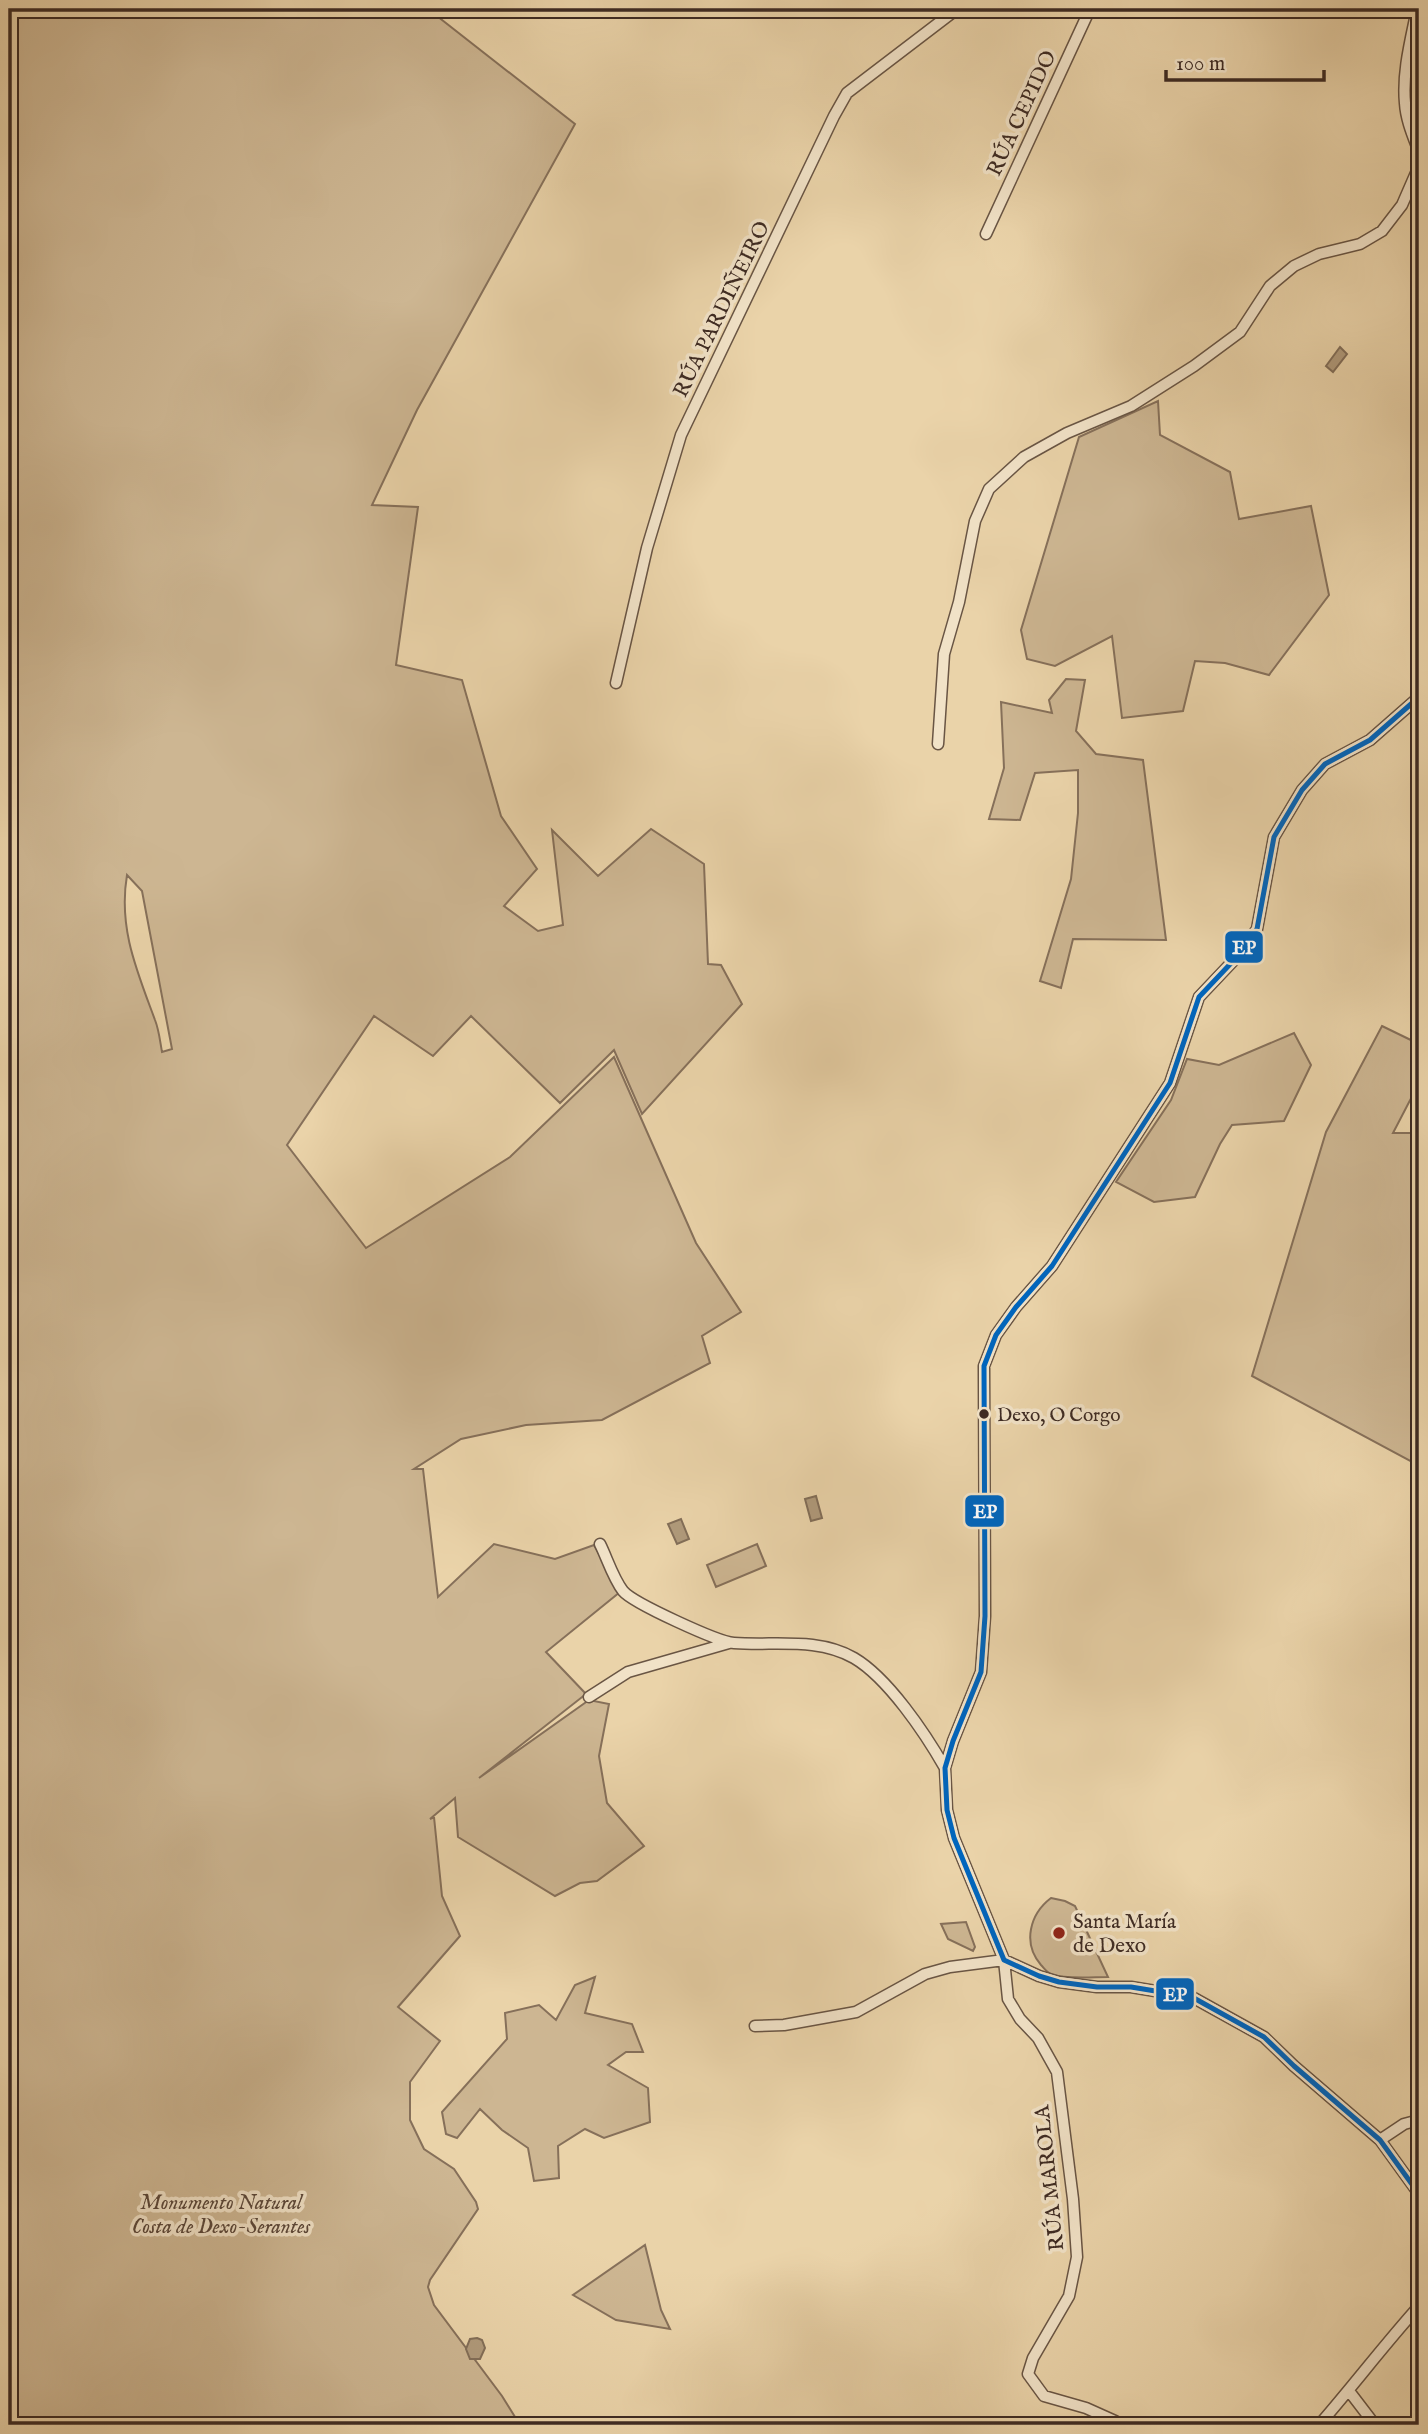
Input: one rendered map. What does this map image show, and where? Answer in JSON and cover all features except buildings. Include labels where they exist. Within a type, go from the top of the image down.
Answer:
[{"type":"street","name":"RÚA PARDIÑEIRO","points":[[617,683],[647,548],[681,435],[834,116],[848,93],[957,9]]},
{"type":"street","name":"RÚA CEPIDO","points":[[986,234],[1090,9]]},
{"type":"street","points":[[1418,9],[1408,55],[1405,103],[1410,129],[1419,152]]},
{"type":"street","points":[[938,744],[944,654],[959,602],[975,521],[989,489],[1024,457],[1066,433],[1130,405],[1195,366],[1240,332],[1270,286],[1294,266],[1319,254],[1360,244],[1382,232],[1402,205],[1419,166]]},
{"type":"street","points":[[1004,1960],[954,1838],[947,1810],[945,1768],[981,1672],[985,1616],[984,1366],[996,1335],[1016,1307],[1052,1266],[1170,1083],[1199,997],[1235,959],[1257,929],[1274,837],[1302,790],[1325,764],[1370,740],[1419,697]]},
{"type":"street","points":[[600,1544],[624,1592],[660,1613],[729,1643]]},
{"type":"street","points":[[589,1697],[628,1672],[729,1643],[816,1645],[855,1659],[881,1681],[915,1722],[945,1768]]},
{"type":"street","points":[[755,2026],[785,2025],[856,2012],[925,1974],[950,1967],[1004,1960],[1059,1982],[1097,1987],[1131,1987],[1192,1997],[1265,2037],[1294,2066],[1380,2140],[1419,2194]]},
{"type":"street","name":"RÚA MAROLA","points":[[1004,1960],[1008,1999],[1020,2019],[1038,2038],[1057,2072],[1073,2199],[1077,2257],[1069,2296],[1032,2358],[1028,2374],[1044,2396],[1086,2408],[1115,2421],[1118,2425]]},
{"type":"street","points":[[1380,2140],[1404,2124],[1419,2120]]},
{"type":"street","points":[[1318,2425],[1419,2306]]},
{"type":"street","points":[[1349,2391],[1375,2425]]},
{"type":"green space","name":"Monumento Natural Costa de Dexo-Serantes","points":[[9,9],[428,9],[575,124],[417,410],[372,505],[418,507],[396,665],[462,680],[501,816],[537,869],[504,906],[538,931],[563,925],[552,830],[598,876],[651,829],[704,864],[708,964],[721,965],[742,1004],[642,1114],[614,1050],[560,1103],[471,1016],[433,1056],[374,1016],[287,1145],[366,1248],[510,1157],[614,1057],[696,1243],[741,1312],[702,1336],[710,1363],[602,1420],[526,1425],[461,1439],[414,1469],[423,1469],[438,1597],[494,1544],[555,1559],[594,1545],[620,1592],[546,1652],[586,1694],[479,1778],[589,1700],[609,1704],[599,1756],[607,1803],[644,1846],[597,1881],[580,1883],[555,1896],[458,1837],[455,1798],[430,1819],[434,1817],[442,1896],[460,1936],[398,2007],[440,2041],[410,2082],[410,2120],[424,2149],[454,2169],[478,2209],[428,2287],[434,2305],[502,2396],[520,2425],[9,2425]],"holes":[[[127,875],[142,891],[172,1049],[162,1052],[158,1028],[136,967],[127,931]]]},
{"type":"green space","points":[[1158,401],[1160,435],[1230,472],[1239,519],[1311,506],[1329,595],[1269,675],[1225,663],[1195,661],[1183,711],[1122,718],[1112,636],[1055,666],[1027,659],[1021,630],[1079,437]]},
{"type":"green space","points":[[1066,679],[1085,680],[1076,731],[1096,754],[1143,760],[1166,940],[1073,939],[1061,988],[1040,981],[1071,879],[1078,813],[1078,770],[1035,773],[1020,820],[989,819],[1004,768],[1001,702],[1052,713],[1049,700]]},
{"type":"green space","points":[[1382,1026],[1419,1044],[1419,1083],[1393,1133],[1419,1133],[1419,1455],[1414,1463],[1252,1376],[1326,1132]]},
{"type":"green space","points":[[1294,1033],[1311,1065],[1284,1121],[1232,1125],[1195,1197],[1154,1202],[1116,1182],[1171,1100],[1187,1059],[1219,1065]]},
{"type":"green space","points":[[757,1544],[766,1566],[716,1587],[707,1565]]},
{"type":"green space","points":[[1051,1898],[1075,1906],[1108,1977],[1058,1976],[1049,1973],[1041,1965],[1032,1948],[1031,1929],[1038,1912]]},
{"type":"green space","points":[[966,1922],[975,1947],[973,1951],[948,1939],[941,1924]]},
{"type":"green space","points":[[595,1977],[585,2013],[632,2024],[643,2052],[626,2052],[608,2065],[648,2088],[650,2122],[604,2138],[585,2129],[558,2146],[559,2178],[534,2181],[528,2148],[502,2130],[480,2109],[457,2138],[446,2134],[442,2112],[507,2039],[505,2013],[539,2005],[556,2020],[575,1985]]},
{"type":"green space","points":[[645,2245],[661,2310],[670,2329],[616,2320],[573,2295]]},
{"type":"shaded area","points":[[1340,347],[1347,354],[1333,372],[1326,366]]},
{"type":"shaded area","points":[[816,1496],[822,1518],[811,1521],[805,1499]]},
{"type":"shaded area","points":[[681,1519],[689,1539],[677,1544],[668,1524]]},
{"type":"shaded area","points":[[470,2339],[482,2340],[485,2348],[480,2359],[470,2359],[466,2349]]},
{"type":"transit line","name":"EP","points":[[1419,697],[1370,740],[1325,764],[1302,790],[1274,837],[1257,929],[1235,959],[1199,997],[1170,1083],[1052,1266],[1016,1307],[996,1335],[984,1366],[985,1616],[981,1672],[945,1768],[947,1810],[954,1838],[1004,1960],[1059,1982],[1097,1987],[1131,1987],[1192,1997],[1264,2037],[1380,2140],[1419,2194]]},
{"type":"place","name":"Dexo, O Corgo","points":[[984,1414]]},
{"type":"place","name":"Santa María de Dexo","points":[[1059,1933]]}]
